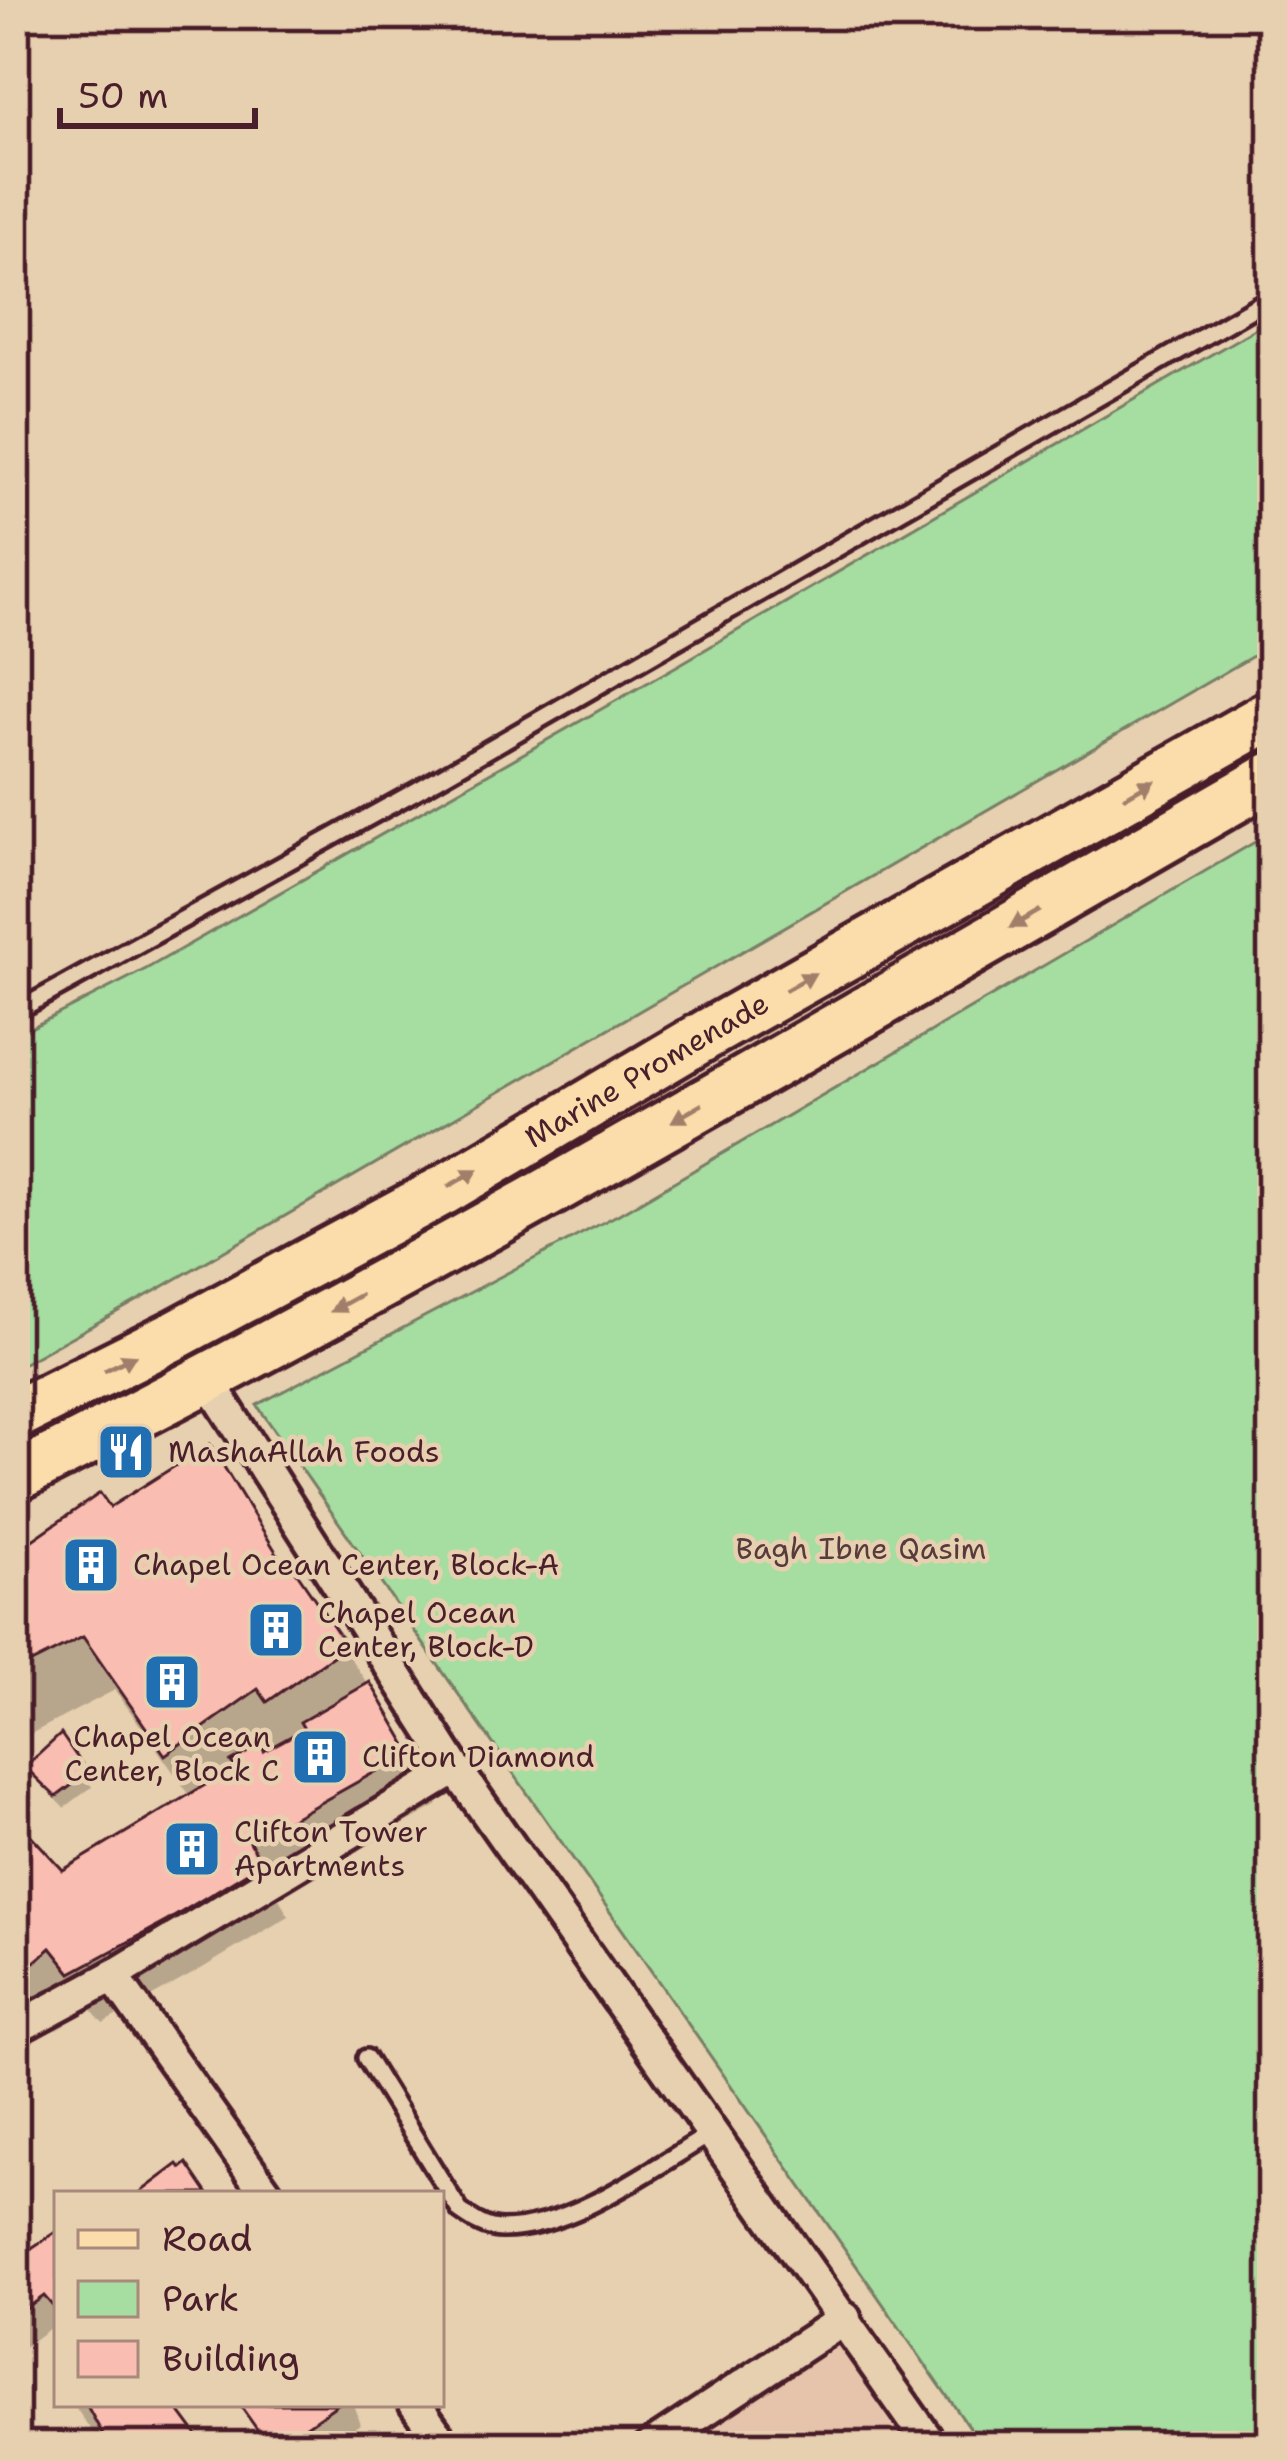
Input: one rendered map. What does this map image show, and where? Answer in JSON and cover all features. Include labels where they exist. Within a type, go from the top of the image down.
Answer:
[{"type":"main road","name":"Marine Promenade","points":[[15,1415],[442,1191],[709,1033],[1272,714]]},
{"type":"main road","name":"Marine Promenade","points":[[15,1477],[208,1380],[1272,777]]},
{"type":"street","points":[[208,1380],[456,1769],[932,2446]]},
{"type":"street","points":[[15,2029],[113,1976],[456,1769]]},
{"type":"street","points":[[113,1976],[264,2191]]},
{"type":"street","points":[[651,2446],[845,2318]]},
{"type":"street","points":[[417,2407],[445,2446]]},
{"type":"lane","points":[[15,1012],[416,791],[1272,297]]},
{"type":"lane","points":[[366,2058],[460,2212],[479,2224],[501,2229],[545,2221],[590,2204],[712,2133]]},
{"type":"shaded area","points":[[842,2317],[929,2446],[651,2446]]},
{"type":"green space","points":[[1272,319],[1272,645],[15,1368],[15,1036],[146,969]]},
{"type":"green space","name":"Bagh Ibne Qasim","points":[[1272,832],[1272,2446],[982,2446],[257,1405],[619,1214]]},
{"type":"building","points":[[210,1444],[281,1560],[286,1557],[347,1646],[267,1702],[258,1689],[165,1755],[83,1637],[15,1671],[15,1552],[100,1493],[110,1507]]},
{"type":"building","points":[[370,1682],[411,1752],[250,1842],[262,1863],[167,1921],[71,1973],[51,1948],[15,1978],[15,1818],[63,1870],[235,1767],[231,1762],[262,1744],[264,1751],[304,1729],[300,1722]]},
{"type":"building","points":[[61,1734],[88,1773],[56,1797],[25,1767]]},
{"type":"building","points":[[187,2163],[206,2191],[142,2191],[178,2164],[181,2168]]},
{"type":"building","points":[[54,2233],[54,2308],[44,2296],[15,2317],[15,2259]]},
{"type":"building","points":[[88,2407],[176,2407],[205,2446],[109,2446]]},
{"type":"building","points":[[241,2407],[334,2407],[278,2446],[269,2446]]},
{"type":"place","name":"MashaAllah Foods","points":[[126,1452]]},
{"type":"place","name":"Chapel Ocean Center, Block-A","points":[[91,1565]]},
{"type":"place","name":"Chapel Ocean Center, Block-D","points":[[276,1630]]},
{"type":"place","name":"Chapel Ocean Center, Block C","points":[[172,1682]]},
{"type":"place","name":"Clifton Diamond","points":[[320,1757]]},
{"type":"place","name":"Clifton Tower Apartments","points":[[192,1849]]}]
